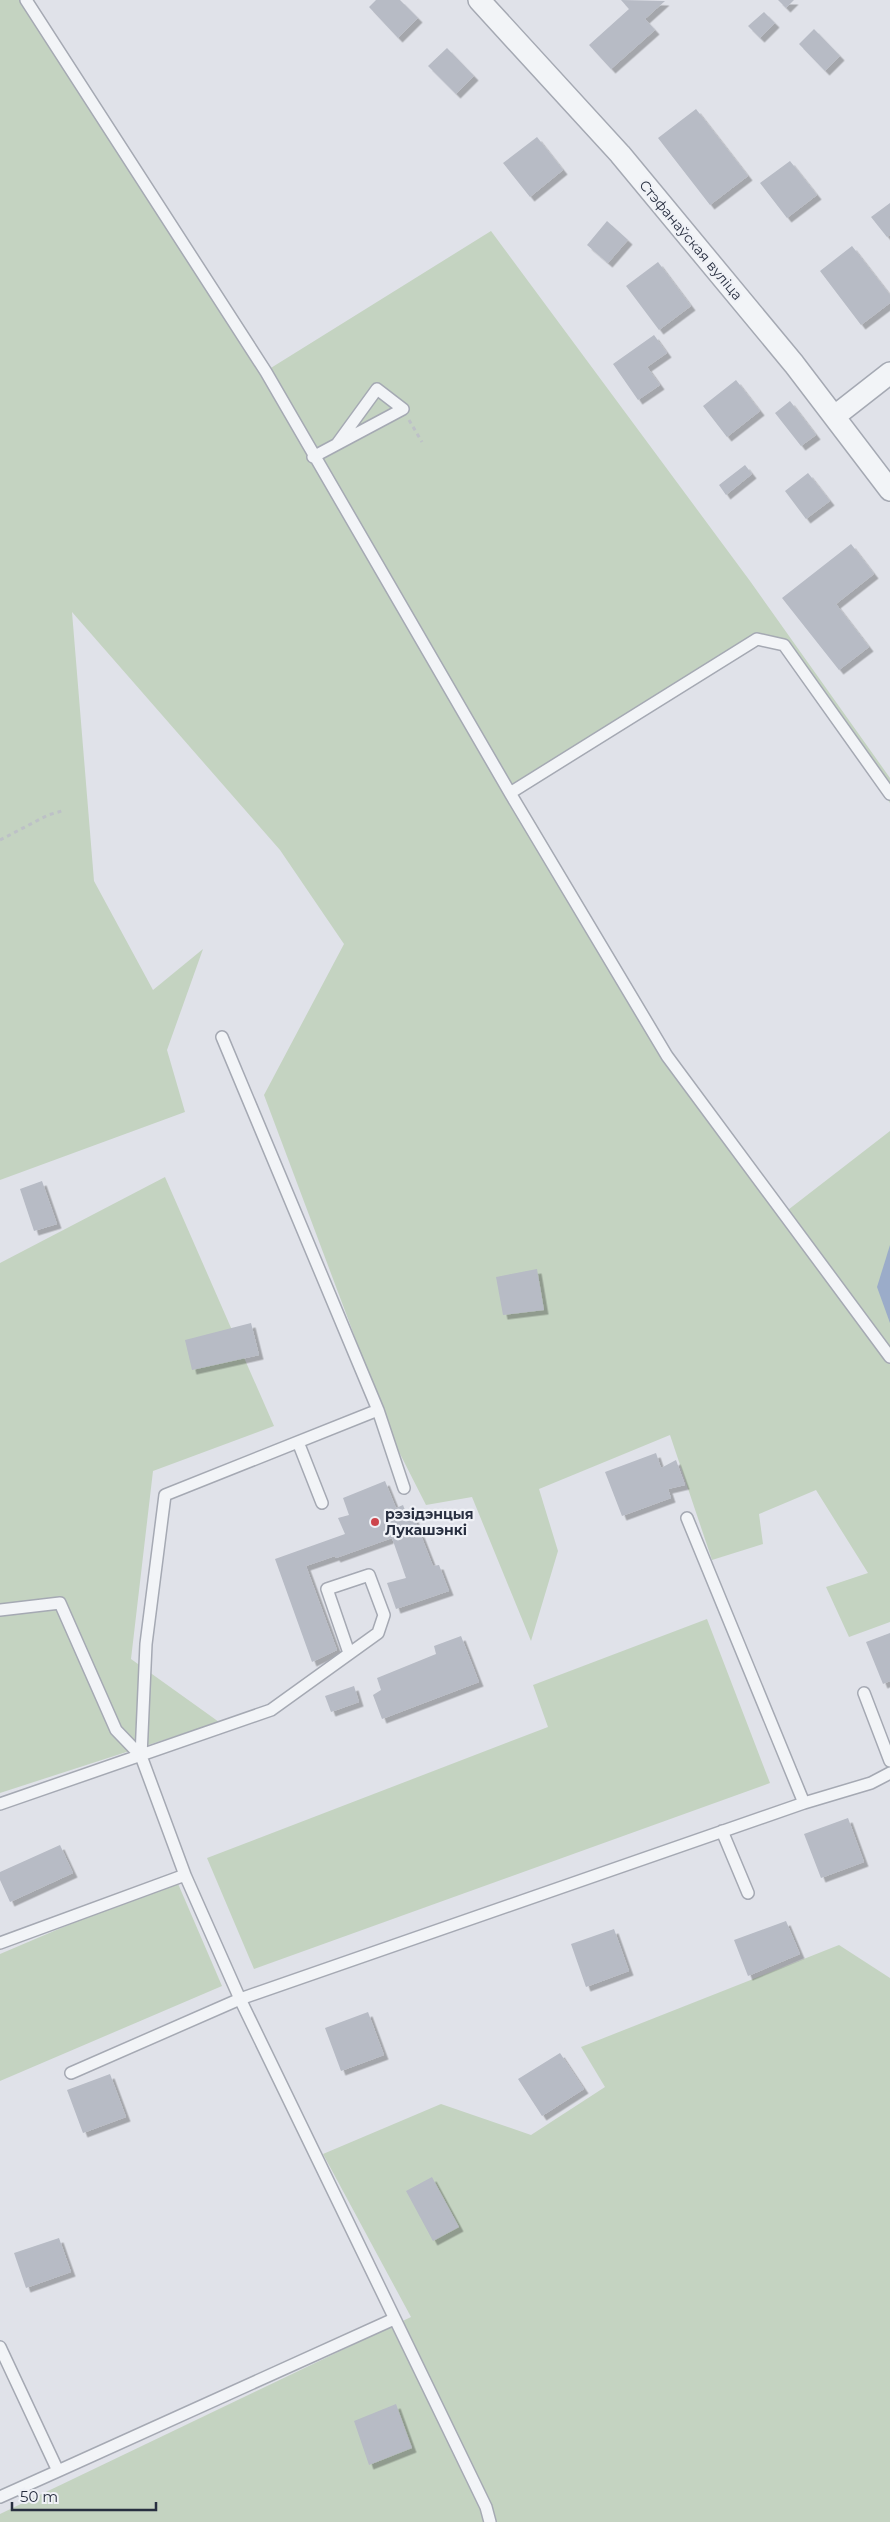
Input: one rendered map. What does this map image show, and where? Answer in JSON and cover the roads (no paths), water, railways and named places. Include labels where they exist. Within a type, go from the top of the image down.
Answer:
[{"type":"street","name":"Стэфанаўская вуліца","points":[[479,0],[620,154],[835,416],[890,490]]},
{"type":"street","points":[[835,416],[890,374]]},
{"type":"lane","points":[[26,0],[266,372],[510,794],[667,1056],[890,1357]]},
{"type":"lane","points":[[313,456],[337,444],[403,409],[377,389],[337,444]]},
{"type":"lane","points":[[510,794],[757,638],[784,645],[890,794]]},
{"type":"lane","points":[[222,1037],[378,1410],[404,1488]]},
{"type":"lane","points":[[378,1410],[165,1495],[146,1644],[141,1756],[185,1875],[240,1999],[486,2507],[490,2522]]},
{"type":"lane","points":[[298,1442],[322,1503]]},
{"type":"lane","points":[[687,1518],[804,1803]]},
{"type":"lane","points":[[0,1804],[271,1710],[378,1632],[384,1615],[369,1575],[327,1589],[349,1653]]},
{"type":"lane","points":[[0,1610],[60,1603],[116,1730],[141,1756]]},
{"type":"lane","points":[[864,1693],[890,1761]]},
{"type":"lane","points":[[71,2074],[240,1999],[804,1803],[871,1783],[890,1773]]},
{"type":"lane","points":[[722,1832],[748,1893]]},
{"type":"lane","points":[[0,1943],[185,1875]]},
{"type":"lane","points":[[0,2497],[394,2319]]},
{"type":"lane","points":[[0,2347],[58,2471]]},
{"type":"water","points":[[890,1245],[890,1323],[877,1287]]},
{"type":"place","name":"рэзідэнцыя Лукашэнкі","points":[[375,1522]]}]
